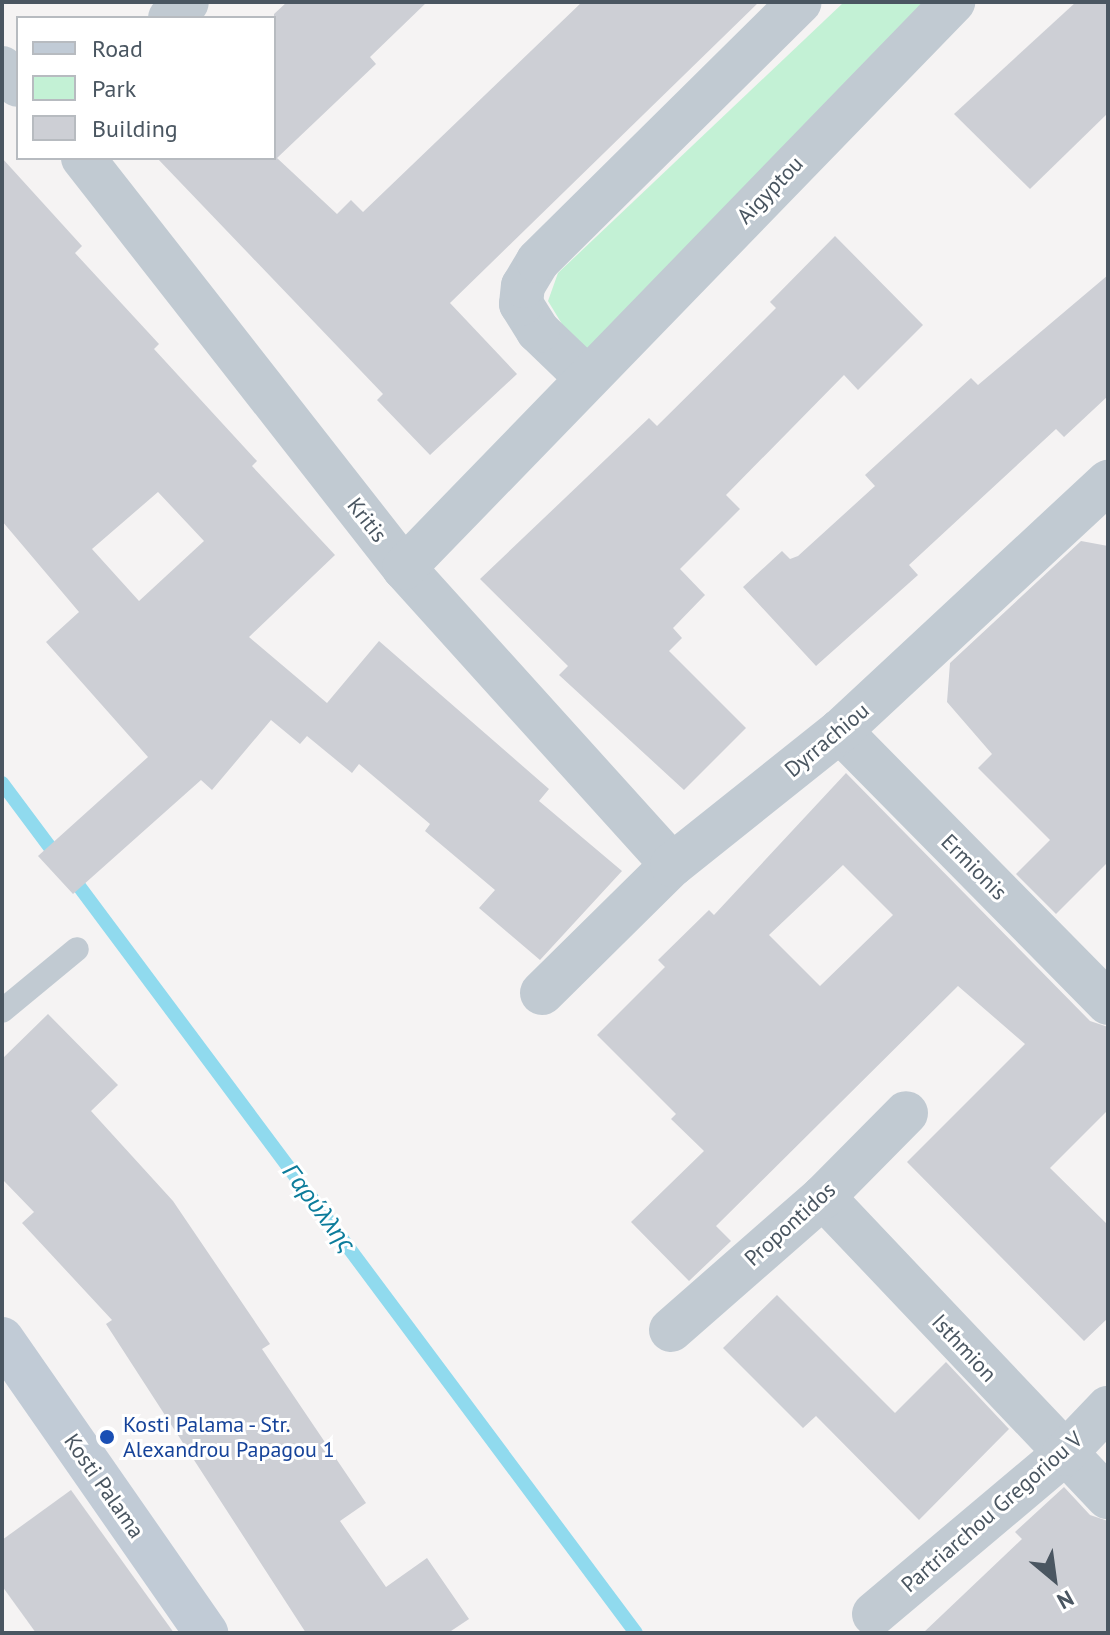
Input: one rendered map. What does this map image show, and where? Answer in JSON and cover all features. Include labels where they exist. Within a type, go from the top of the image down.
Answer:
[{"type":"street","points":[[172,16],[187,2]]},
{"type":"street","points":[[587,378],[538,331],[521,304],[523,286],[538,261],[800,2]]},
{"type":"street","name":"Aigyptou","points":[[404,568],[953,2]]},
{"type":"street","points":[[2,68],[16,83]]},
{"type":"street","name":"Kritis","points":[[85,160],[404,568],[672,865]]},
{"type":"street","name":"Dyrrachiou","points":[[542,993],[672,865],[840,731],[1102,499]]},
{"type":"street","name":"Ermionis","points":[[840,731],[1108,1003]]},
{"type":"street","name":"Propontidos","points":[[671,1330],[823,1197],[906,1113]]},
{"type":"street","name":"Isthmion","points":[[823,1197],[1108,1497]]},
{"type":"street","name":"Kosti Palama","points":[[2,1339],[206,1633]]},
{"type":"street","name":"Partriarchou Gregoriou V","points":[[874,1614],[1064,1454],[1108,1408]]},
{"type":"lane","points":[[2,1011],[77,949]]},
{"type":"green space","points":[[844,2],[937,2],[605,350],[576,347],[548,301],[558,273]]},
{"type":"building","points":[[287,2],[427,2],[370,57],[376,64],[277,158],[337,214],[351,200],[363,212],[582,2],[759,2],[450,303],[517,374],[430,455],[377,400],[383,394],[159,160],[276,160],[274,14]]},
{"type":"building","points":[[1076,2],[1108,2],[1108,113],[1030,189],[954,114]]},
{"type":"building","points":[[2,158],[82,246],[75,253],[159,344],[154,349],[257,461],[252,466],[335,555],[249,637],[327,703],[379,641],[549,789],[539,801],[622,871],[540,960],[479,908],[495,890],[425,831],[430,824],[359,764],[352,773],[307,736],[300,744],[271,720],[212,790],[201,780],[73,894],[38,856],[148,757],[46,642],[79,612],[2,521]],"holes":[[[158,492],[204,541],[139,601],[92,549]]]},
{"type":"building","points":[[835,236],[923,325],[858,390],[844,375],[726,495],[740,509],[680,569],[705,595],[673,628],[682,638],[669,651],[746,728],[684,790],[559,675],[568,666],[480,579],[649,418],[657,426],[776,308],[770,302]]},
{"type":"building","points":[[1108,275],[1108,396],[1064,437],[1056,429],[909,565],[918,575],[816,666],[743,587],[782,551],[790,559],[798,556],[875,486],[865,475],[971,378],[978,385]]},
{"type":"building","points":[[1081,541],[1108,546],[1108,862],[1056,914],[1016,874],[1050,840],[978,768],[992,754],[947,702],[950,663]]},
{"type":"building","points":[[846,773],[1090,1021],[1108,1027],[1108,1110],[1050,1168],[1108,1225],[1108,1318],[1084,1341],[907,1162],[1025,1044],[958,986],[716,1226],[731,1241],[689,1281],[631,1222],[704,1151],[671,1119],[676,1114],[597,1035],[665,967],[658,960],[709,910],[714,915]],"holes":[[[843,865],[893,915],[820,986],[769,935]]]},
{"type":"building","points":[[48,1014],[118,1085],[91,1111],[173,1201],[270,1344],[262,1349],[366,1503],[340,1521],[386,1587],[427,1558],[469,1619],[448,1633],[306,1633],[106,1324],[112,1320],[22,1223],[34,1212],[2,1179],[2,1059]]},
{"type":"building","points":[[777,1295],[895,1413],[946,1362],[1009,1429],[919,1520],[816,1416],[803,1428],[723,1348]]},
{"type":"building","points":[[1064,1487],[1090,1515],[1108,1521],[1108,1633],[923,1633],[1022,1539],[1015,1532]]},
{"type":"building","points":[[71,1490],[174,1633],[36,1633],[2,1586],[2,1540]]},
{"type":"waterway","name":"Γαρύλλης","points":[[2,783],[636,1633]]},
{"type":"place","name":"Kosti Palama - Str. Alexandrou Papagou 1","points":[[107,1437]]}]
